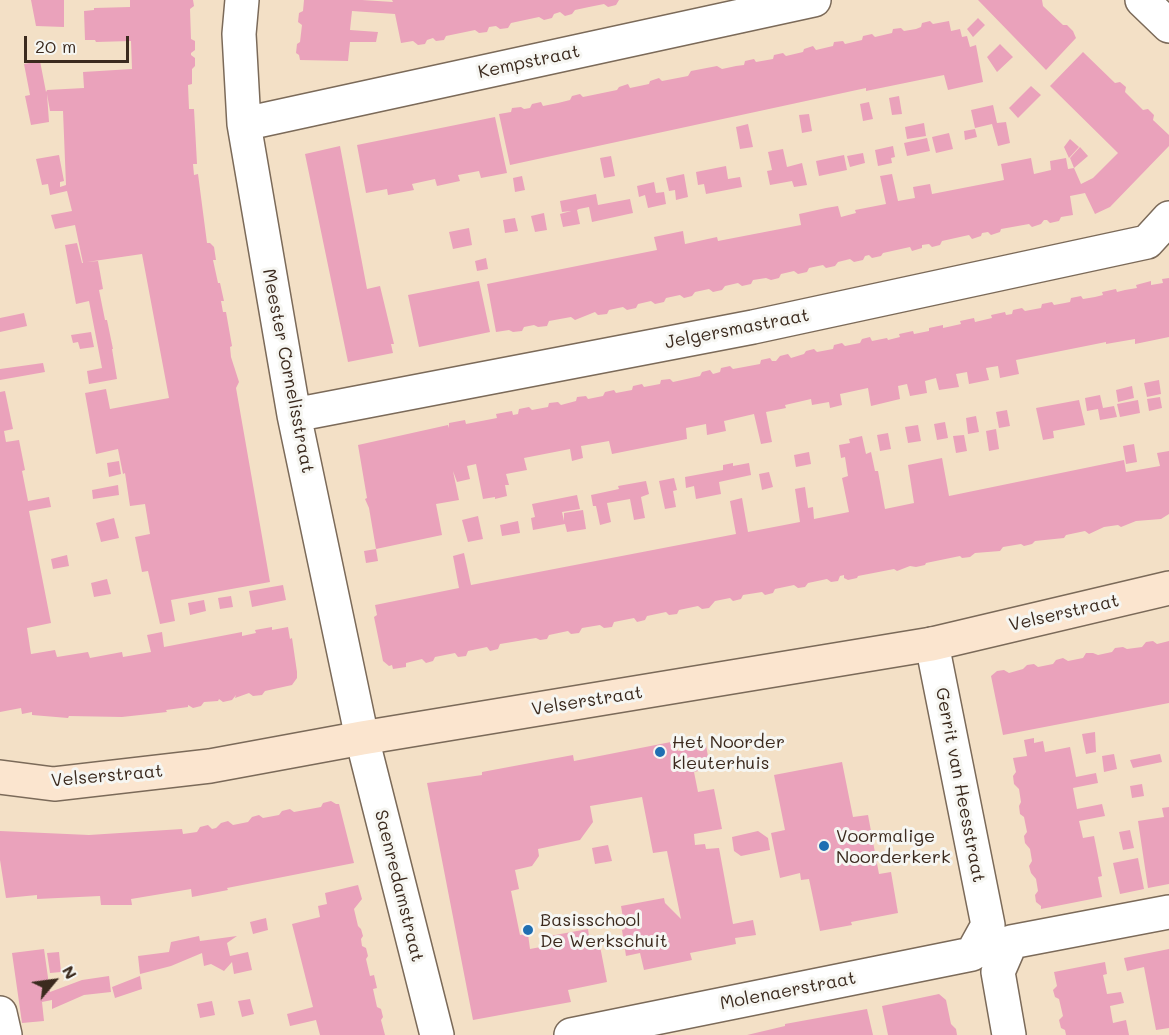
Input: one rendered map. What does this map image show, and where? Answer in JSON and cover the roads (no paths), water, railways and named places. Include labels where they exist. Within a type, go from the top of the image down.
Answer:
[{"type":"street","name":"Meester Cornelisstraat","points":[[242,0],[239,34],[244,124],[294,415],[362,738]]},
{"type":"street","name":"Kempstraat","points":[[244,124],[814,0]]},
{"type":"street","points":[[1142,0],[1169,26]]},
{"type":"street","name":"Jelgersmastraat","points":[[294,415],[753,327],[1147,242],[1169,218]]},
{"type":"street","name":"Velserstraat","points":[[0,777],[54,784],[210,766],[362,738],[932,644],[1169,588]]},
{"type":"street","name":"Gerrit van Heesstraat","points":[[932,644],[1000,934]]},
{"type":"street","name":"Saenredamstraat","points":[[362,738],[437,1035]]},
{"type":"street","points":[[1009,1035],[985,963],[1000,934],[1169,912]]},
{"type":"street","name":"Molenaerstraat","points":[[570,1035],[985,963]]},
{"type":"street","points":[[0,1013],[5,1035]]},
{"type":"place","name":"Het Noorder kleuterhuis","points":[[660,752]]},
{"type":"place","name":"Voormalige Noorderkerk","points":[[824,846]]},
{"type":"place","name":"Basisschool De Werkschuit","points":[[528,930]]}]
